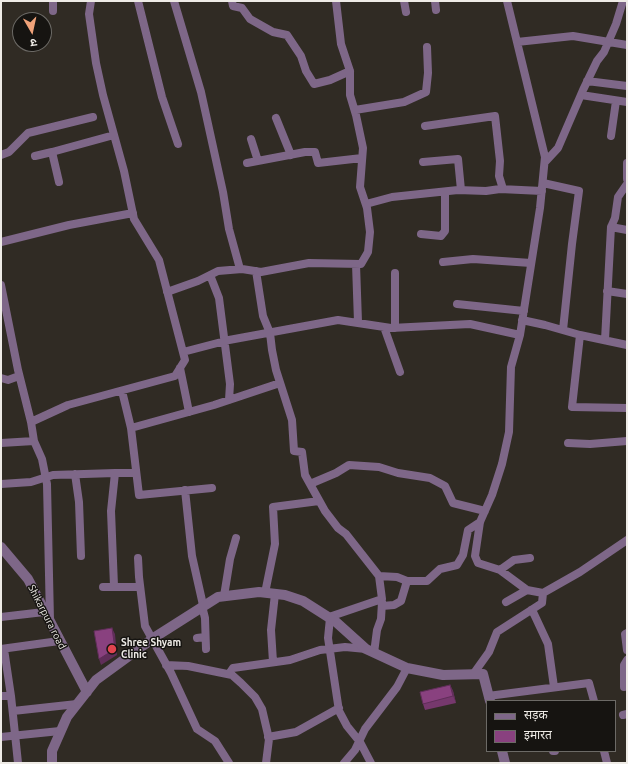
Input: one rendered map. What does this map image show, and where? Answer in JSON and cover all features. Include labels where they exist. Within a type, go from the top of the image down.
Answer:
[{"type":"street","points":[[53,1],[54,11]]},
{"type":"street","points":[[31,422],[68,405],[175,376],[185,360],[159,260],[134,220],[124,171],[96,64],[89,14],[91,1]]},
{"type":"street","points":[[138,1],[162,96],[178,144]]},
{"type":"street","points":[[174,1],[201,92],[223,192],[229,229],[240,269]]},
{"type":"street","points":[[232,1],[234,6],[242,8],[250,20],[273,32],[287,35],[301,56],[306,71],[314,84],[330,80],[350,71]]},
{"type":"street","points":[[167,292],[218,271],[240,269],[261,272],[310,263],[361,264],[368,252],[370,232],[366,204],[360,187],[363,148],[355,110],[350,95],[350,71],[341,44],[336,1]]},
{"type":"street","points":[[404,1],[406,12]]},
{"type":"street","points":[[434,1],[436,10]]},
{"type":"street","points":[[507,1],[545,162],[524,311],[520,335],[511,367],[509,432],[502,464],[480,522],[475,556],[478,563],[500,570],[527,590],[543,593],[580,572],[627,540]]},
{"type":"street","points":[[545,162],[558,148],[587,81],[608,42],[623,1]]},
{"type":"street","points":[[517,42],[573,36],[627,45]]},
{"type":"street","points":[[355,110],[404,102],[426,92],[428,73],[426,47]]},
{"type":"street","points":[[587,81],[627,86]]},
{"type":"street","points":[[581,95],[627,102]]},
{"type":"street","points":[[611,136],[616,100]]},
{"type":"street","points":[[425,126],[495,116],[500,161],[499,176],[503,189]]},
{"type":"street","points":[[1,155],[8,152],[28,132],[93,117]]},
{"type":"street","points":[[276,118],[291,155]]},
{"type":"street","points":[[35,156],[114,135]]},
{"type":"street","points":[[251,139],[258,161]]},
{"type":"street","points":[[52,152],[60,182]]},
{"type":"street","points":[[247,163],[314,152],[318,164],[362,158]]},
{"type":"street","points":[[423,162],[458,159],[460,190]]},
{"type":"street","points":[[627,163],[627,179]]},
{"type":"street","points":[[605,340],[606,291],[611,227],[616,218],[618,197],[627,184]]},
{"type":"street","points":[[366,204],[392,197],[460,190],[486,191],[542,186],[579,191],[563,330]]},
{"type":"street","points":[[421,234],[441,236],[445,231],[445,192]]},
{"type":"street","points":[[1,242],[69,225],[133,213]]},
{"type":"street","points":[[611,227],[627,230]]},
{"type":"street","points":[[443,262],[473,259],[531,263]]},
{"type":"street","points":[[356,264],[358,322]]},
{"type":"street","points":[[256,271],[263,316],[270,332],[272,350],[280,383],[292,420],[294,451],[302,452],[302,464],[319,501],[338,528],[346,534],[379,576],[382,602],[370,651]]},
{"type":"street","points":[[395,273],[395,328]]},
{"type":"street","points":[[210,275],[219,298],[220,314],[226,341],[230,400]]},
{"type":"street","points":[[1,286],[34,441],[42,459],[46,478],[50,623]]},
{"type":"street","points":[[606,291],[627,294]]},
{"type":"street","points":[[457,304],[524,311]]},
{"type":"street","points":[[183,352],[226,341],[338,320],[395,328],[470,324],[520,335]]},
{"type":"street","points":[[522,320],[627,345]]},
{"type":"street","points":[[384,327],[400,372]]},
{"type":"street","points":[[580,335],[572,407],[627,408]]},
{"type":"street","points":[[180,368],[189,412]]},
{"type":"street","points":[[1,378],[8,380],[19,376]]},
{"type":"street","points":[[131,428],[230,400],[280,383]]},
{"type":"street","points":[[122,391],[131,428],[139,495],[212,488]]},
{"type":"street","points":[[1,443],[34,441]]},
{"type":"street","points":[[568,443],[590,444],[627,441]]},
{"type":"street","points":[[310,484],[336,473],[349,465],[379,467],[398,474],[430,478],[445,486],[453,503],[485,511]]},
{"type":"street","points":[[114,586],[111,511],[115,473]]},
{"type":"street","points":[[1,484],[31,482],[53,475],[136,473]]},
{"type":"street","points":[[75,474],[79,502],[81,556]]},
{"type":"street","points":[[185,490],[192,556],[205,618],[201,638],[206,649]]},
{"type":"street","points":[[265,593],[275,544],[273,507],[319,501]]},
{"type":"street","points":[[379,576],[397,577],[407,581],[427,581],[440,569],[457,565],[463,554],[468,530],[480,522]]},
{"type":"street","points":[[224,596],[230,559],[236,538]]},
{"type":"street","name":"Shikarpura road","points":[[1,547],[28,579],[59,641],[87,692]]},
{"type":"street","points":[[138,558],[145,626],[197,729],[215,741],[229,763]]},
{"type":"street","points":[[500,570],[514,560],[530,558]]},
{"type":"street","points":[[329,618],[382,602],[394,605],[401,601],[407,581]]},
{"type":"street","points":[[103,586],[140,587]]},
{"type":"street","points":[[506,602],[527,590]]},
{"type":"street","points":[[52,763],[52,751],[67,717],[96,680],[203,606],[218,597],[224,596],[265,593],[302,601],[329,618],[370,651],[407,668],[443,675],[474,673],[483,674],[489,698],[554,687],[589,683],[594,700]]},
{"type":"street","points":[[474,673],[489,652],[497,632],[542,603],[543,593]]},
{"type":"street","points":[[273,662],[271,630],[275,594]]},
{"type":"street","points":[[531,610],[548,644],[554,687]]},
{"type":"street","points":[[1,617],[44,612]]},
{"type":"street","points":[[329,618],[327,631],[339,708],[347,726],[360,742],[371,763]]},
{"type":"street","points":[[627,633],[625,634],[627,650]]},
{"type":"street","points":[[18,763],[12,696],[2,649],[59,641]]},
{"type":"street","points":[[228,674],[233,668],[290,660],[331,649],[345,647],[370,651]]},
{"type":"street","points":[[624,687],[624,665],[627,660]]},
{"type":"street","points":[[166,665],[188,666],[228,674],[241,683],[255,697],[262,709],[268,737],[266,763]]},
{"type":"street","points":[[344,763],[360,742],[366,729],[397,687],[407,668]]},
{"type":"street","points":[[1,696],[12,696]]},
{"type":"street","points":[[13,711],[77,704]]},
{"type":"street","points":[[268,737],[296,732],[339,708]]},
{"type":"street","points":[[1,738],[60,731]]},
{"type":"street","points":[[502,752],[505,763]]},
{"type":"street","points":[[604,752],[607,763]]},
{"type":"building","points":[[112,628],[115,649],[99,659],[94,631]]},
{"type":"building","points":[[450,685],[453,696],[423,704],[420,692]]},
{"type":"place","name":"Shree Shyam Clinic","points":[[112,649]]}]
